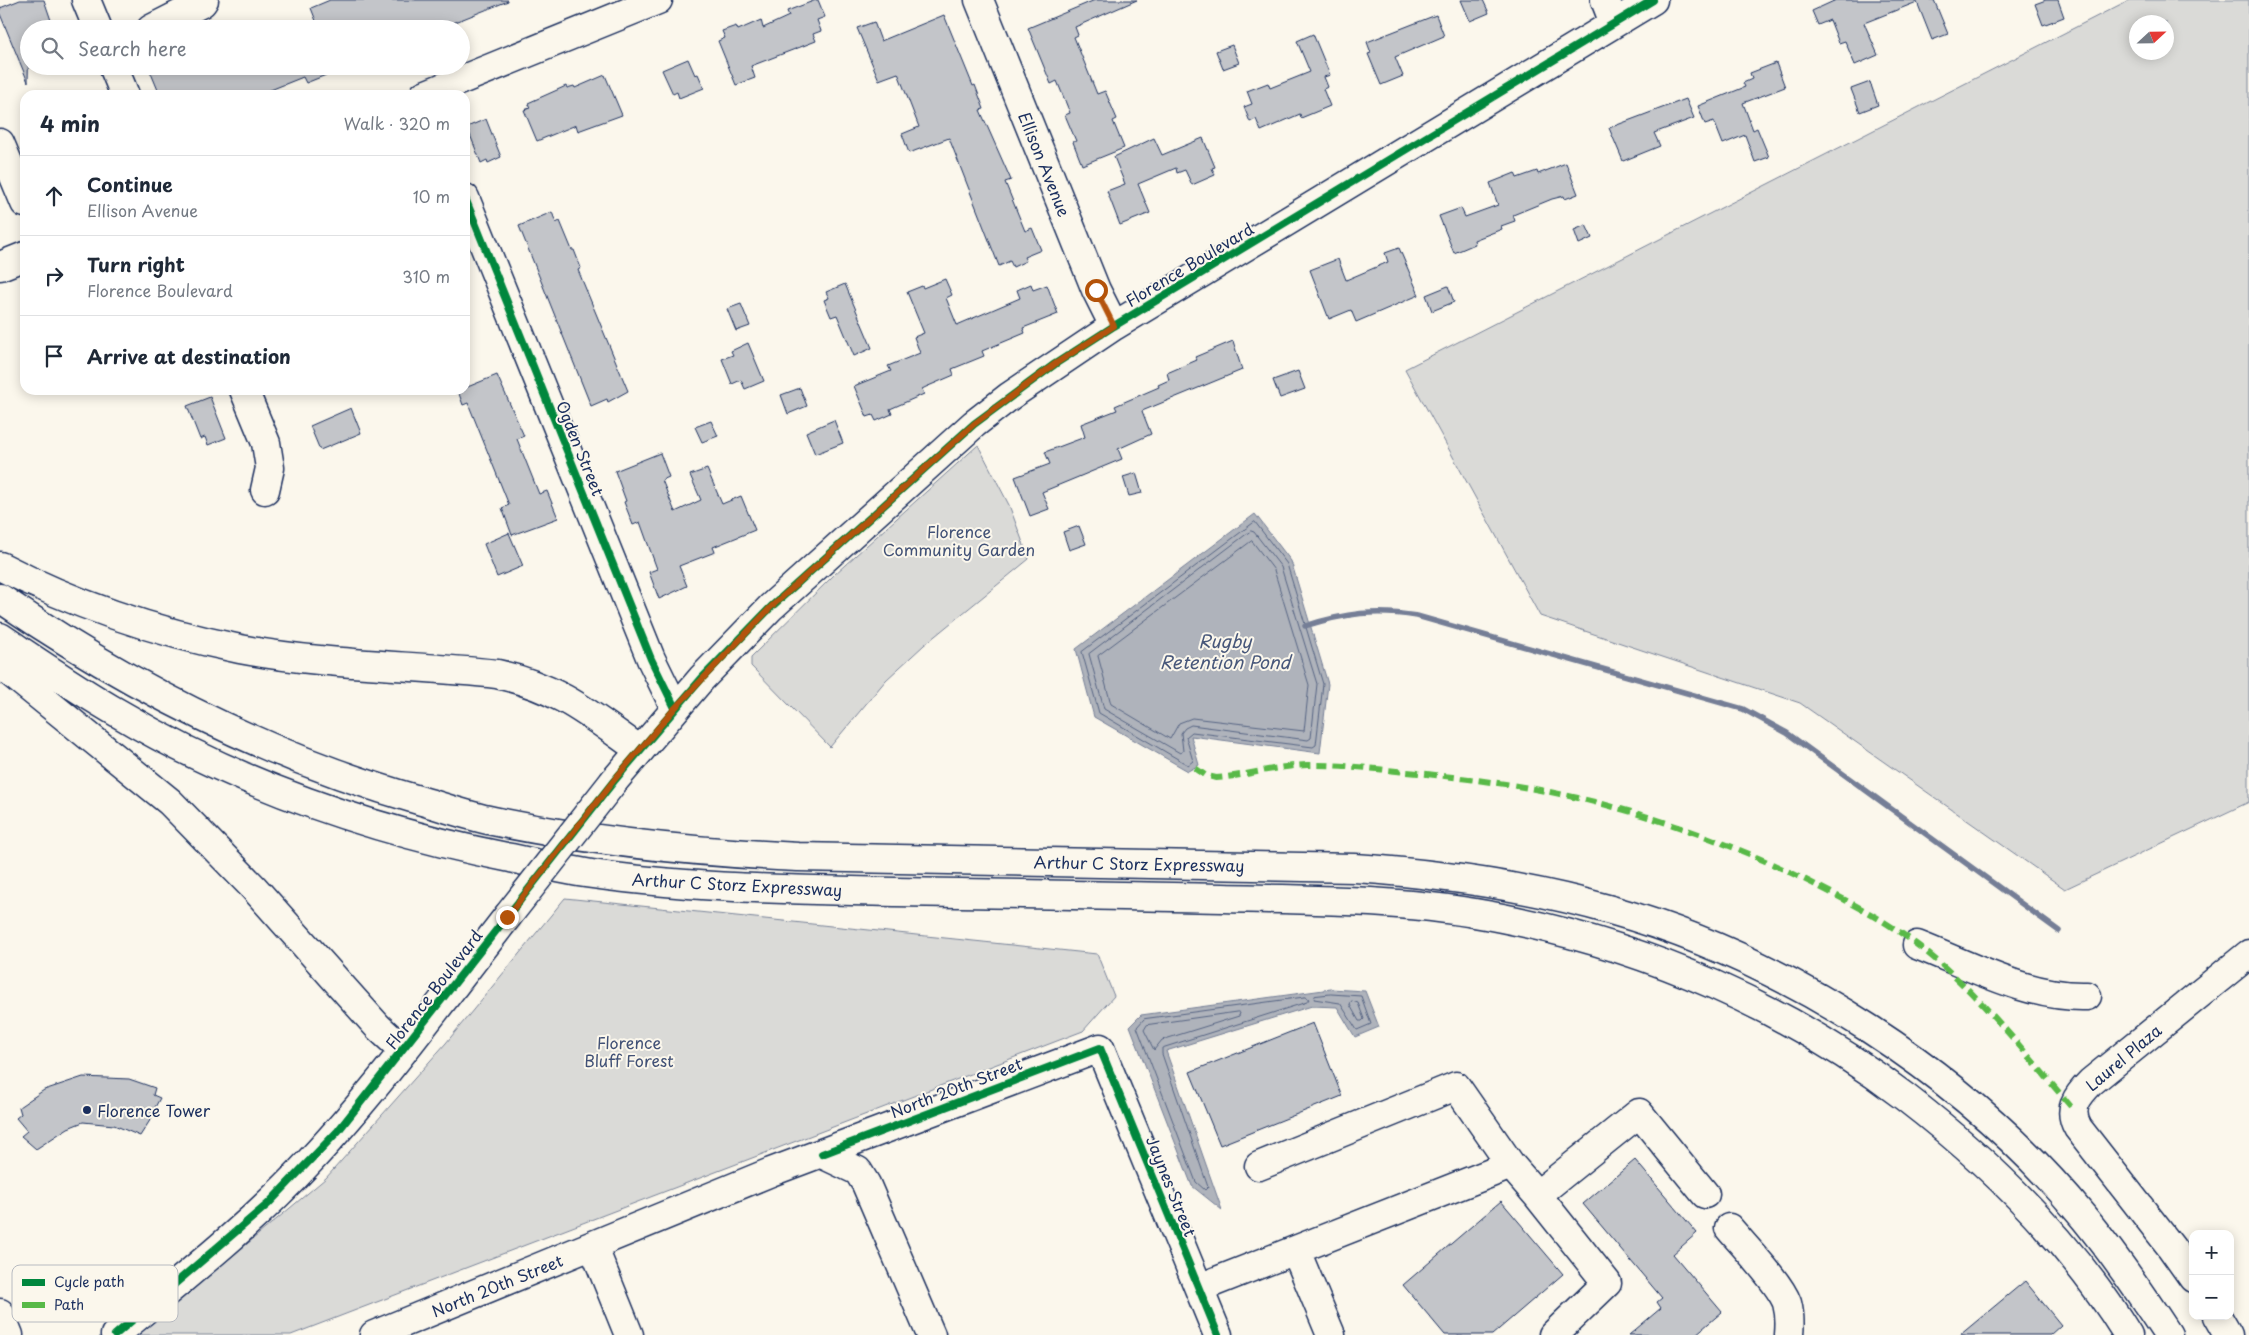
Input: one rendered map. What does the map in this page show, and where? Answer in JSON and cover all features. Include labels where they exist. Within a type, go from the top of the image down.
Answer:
[{"type":"main road","points":[[169,20],[202,3],[204,0]]},
{"type":"main road","points":[[436,90],[658,0]]},
{"type":"main road","name":"Ellison Avenue","points":[[979,0],[1096,290],[1114,326]]},
{"type":"main road","name":"Florence Boulevard","points":[[178,1281],[268,1204],[338,1131],[614,780],[675,708],[771,607],[974,424],[1048,369],[1114,326],[1609,12],[1653,0]]},
{"type":"main road","points":[[117,75],[123,90]]},
{"type":"main road","points":[[0,143],[20,192]]},
{"type":"main road","name":"Ogden Street","points":[[470,210],[651,659],[675,708]]},
{"type":"main road","points":[[0,266],[20,258]]},
{"type":"main road","points":[[246,395],[266,443],[270,468],[265,490]]},
{"type":"main road","points":[[0,566],[35,584],[118,616],[240,648],[294,657],[497,674],[528,681],[576,704],[640,750]]},
{"type":"main road","name":"Arthur C Storz Expressway","points":[[0,598],[109,668],[204,718],[271,748],[378,788],[491,821],[614,843],[716,853],[798,857],[1306,866],[1416,872],[1479,879],[1539,892],[1611,910],[1673,930],[1786,980],[1840,1011],[1884,1039],[1973,1106],[2049,1180],[2084,1218],[2134,1284],[2168,1335]]},
{"type":"main road","name":"Arthur C Storz Expressway","points":[[0,637],[112,710],[154,733],[237,772],[303,800],[374,826],[444,845],[580,872],[773,890],[1200,897],[1419,905],[1500,917],[1584,937],[1648,957],[1714,983],[1799,1027],[1853,1060],[1926,1113],[2013,1191],[2074,1261],[2128,1335]]},
{"type":"main road","points":[[0,664],[170,802],[254,888],[378,1027],[403,1050]]},
{"type":"main road","points":[[1918,945],[2011,982],[2053,994],[2087,996]]},
{"type":"main road","name":"Laurel Plaza","points":[[2191,1275],[2166,1239],[2078,1128],[2072,1116],[2073,1109],[2075,1100],[2091,1082],[2249,954]]},
{"type":"main road","name":"North 20th Street","points":[[384,1333],[770,1172],[1100,1048]]},
{"type":"main road","name":"Jaynes Street","points":[[1100,1048],[1218,1335]]},
{"type":"main road","points":[[1259,1166],[1456,1086],[1512,1165],[1607,1283],[1553,1335]]},
{"type":"main road","points":[[1536,1194],[1639,1114],[1705,1194]]},
{"type":"main road","points":[[822,1154],[858,1170],[866,1184],[929,1332]]},
{"type":"main road","points":[[1199,1288],[1512,1165]]},
{"type":"main road","points":[[1729,1228],[1778,1289],[1786,1302],[1790,1322],[1789,1335]]},
{"type":"main road","points":[[593,1246],[629,1335]]},
{"type":"main road","points":[[1296,1251],[1331,1335]]},
{"type":"main road","points":[[0,1313],[9,1335]]},
{"type":"main road","points":[[2219,1320],[2228,1335]]},
{"type":"main road","name":"Florence Boulevard","points":[[115,1335],[130,1322]]},
{"type":"green space","points":[[2129,0],[2249,0],[2249,802],[2065,889],[1800,703],[1540,616],[1405,369]]},
{"type":"green space","name":"Florence Community Garden","points":[[978,445],[1009,505],[1029,559],[924,645],[886,680],[830,747],[751,666],[751,657],[835,574]]},
{"type":"green space","name":"Florence Bluff Forest","points":[[565,898],[1097,954],[1114,996],[1083,1031],[291,1335],[138,1335],[154,1322],[178,1322],[178,1302],[326,1178],[446,1043]]},
{"type":"water","name":"Rugby Retention Pond","points":[[1255,514],[1291,561],[1328,684],[1320,753],[1191,736],[1199,765],[1188,771],[1094,717],[1076,649]]},
{"type":"water","points":[[1331,989],[1365,991],[1379,1027],[1355,1037],[1337,1007],[1312,1006],[1166,1051],[1222,1210],[1192,1186],[1130,1026],[1141,1015]]},
{"type":"building","points":[[20,0],[44,0],[51,20],[20,20],[20,63],[0,14],[0,8]]},
{"type":"building","points":[[330,0],[508,0],[460,20],[316,20],[311,8]]},
{"type":"building","points":[[818,0],[825,17],[817,20],[821,31],[813,34],[816,41],[751,66],[755,78],[736,85],[718,41],[725,38],[722,31],[736,26],[738,30],[761,20],[763,28],[789,16],[787,11]]},
{"type":"building","points":[[1095,0],[1137,0],[1075,27],[1078,35],[1074,37],[1097,94],[1105,91],[1117,119],[1113,121],[1124,148],[1082,165],[1073,142],[1076,141],[1065,115],[1070,113],[1057,81],[1051,84],[1028,28]]},
{"type":"building","points":[[1461,0],[1483,0],[1489,13],[1470,21]]},
{"type":"building","points":[[1836,0],[1934,0],[1948,34],[1932,40],[1917,2],[1864,23],[1878,55],[1855,65],[1845,41],[1839,43],[1830,20],[1818,25],[1812,11]]},
{"type":"building","points":[[2046,0],[2058,0],[2064,17],[2043,25],[2035,4]]},
{"type":"building","points":[[944,15],[973,86],[975,85],[984,109],[980,110],[1011,180],[1005,182],[1025,231],[1032,228],[1041,250],[1024,257],[1026,261],[1013,267],[1010,261],[999,266],[949,138],[909,153],[902,134],[919,127],[898,73],[879,80],[857,28],[874,22],[881,41]]},
{"type":"building","points":[[1436,15],[1444,36],[1395,57],[1403,76],[1381,85],[1368,54],[1371,53],[1367,42]]},
{"type":"building","points":[[1313,34],[1330,75],[1324,77],[1328,87],[1323,89],[1330,106],[1301,118],[1300,114],[1261,131],[1256,119],[1250,122],[1244,107],[1252,104],[1247,91],[1268,83],[1270,88],[1310,72],[1297,41]]},
{"type":"building","points":[[1232,45],[1239,63],[1223,69],[1216,51]]},
{"type":"building","points":[[688,59],[695,75],[698,74],[704,88],[679,98],[677,92],[673,94],[662,70]]},
{"type":"building","points":[[1776,63],[1785,87],[1743,103],[1753,130],[1757,128],[1769,157],[1755,162],[1745,135],[1723,144],[1714,121],[1705,124],[1698,106],[1745,87],[1743,83],[1752,79],[1750,73]]},
{"type":"building","points":[[152,75],[326,75],[306,83],[303,77],[270,90],[158,90]]},
{"type":"building","points":[[605,75],[622,115],[578,131],[576,125],[537,141],[524,110],[530,108],[528,103],[566,86],[567,88],[574,86],[575,88]]},
{"type":"building","points":[[1870,82],[1878,105],[1860,112],[1851,89]]},
{"type":"building","points":[[1686,99],[1694,118],[1654,133],[1660,146],[1623,161],[1609,128]]},
{"type":"building","points":[[486,119],[501,157],[488,163],[487,160],[481,163],[470,135],[470,126]]},
{"type":"building","points":[[1154,138],[1162,155],[1203,138],[1215,167],[1212,168],[1215,175],[1192,185],[1185,170],[1177,173],[1176,168],[1138,184],[1150,213],[1120,225],[1107,191],[1125,184],[1114,157]]},
{"type":"building","points":[[1566,163],[1578,194],[1565,199],[1564,196],[1552,199],[1513,215],[1515,221],[1501,226],[1502,229],[1474,240],[1475,244],[1454,253],[1439,216],[1461,208],[1465,217],[1498,205],[1490,183],[1515,173],[1517,178],[1537,171],[1538,174]]},
{"type":"building","points":[[552,212],[556,223],[560,221],[572,250],[574,250],[581,268],[578,270],[628,391],[608,402],[607,399],[591,406],[519,226]]},
{"type":"building","points":[[1586,225],[1592,238],[1579,244],[1574,230]]},
{"type":"building","points":[[1399,248],[1419,295],[1356,322],[1351,310],[1329,319],[1310,270],[1338,259],[1346,280],[1388,262],[1385,253]]},
{"type":"building","points":[[945,279],[952,295],[946,298],[957,325],[1020,298],[1017,290],[1031,284],[1033,290],[1047,285],[1058,314],[1023,328],[1025,333],[982,351],[984,356],[952,369],[954,375],[922,389],[924,394],[890,409],[892,414],[876,421],[873,415],[867,417],[854,386],[891,371],[888,366],[920,353],[914,337],[924,333],[907,292]]},
{"type":"building","points":[[845,284],[872,348],[854,356],[837,315],[831,317],[824,300],[829,298],[826,292]]},
{"type":"building","points":[[1448,286],[1454,302],[1432,311],[1426,295]]},
{"type":"building","points":[[741,304],[750,326],[736,331],[727,309]]},
{"type":"building","points":[[1233,341],[1242,370],[1142,411],[1151,434],[1118,449],[1122,459],[1042,492],[1049,509],[1030,516],[1015,477],[1050,464],[1045,452],[1085,437],[1081,424],[1117,410],[1115,406],[1159,387],[1158,385],[1169,380],[1167,373],[1197,360],[1195,357]]},
{"type":"building","points":[[748,343],[764,381],[745,389],[741,380],[732,384],[722,359],[733,355],[731,351]]},
{"type":"building","points":[[1298,371],[1305,389],[1280,398],[1273,380]]},
{"type":"building","points":[[497,375],[524,436],[517,439],[539,494],[547,491],[558,518],[512,535],[502,508],[509,505],[468,403],[463,405],[459,395],[470,395],[470,386]]},
{"type":"building","points":[[800,388],[807,406],[788,414],[781,395]]},
{"type":"building","points":[[210,397],[226,438],[208,445],[205,437],[200,439],[187,406]]},
{"type":"building","points":[[351,408],[361,433],[320,450],[310,426]]},
{"type":"building","points":[[834,420],[843,443],[815,454],[806,432]]},
{"type":"building","points":[[711,421],[718,436],[702,442],[695,427]]},
{"type":"building","points":[[660,453],[669,477],[662,480],[675,512],[701,500],[690,475],[707,469],[722,504],[741,496],[755,530],[713,547],[715,552],[679,566],[687,586],[659,599],[649,572],[657,569],[640,522],[633,525],[615,471]]},
{"type":"building","points":[[1136,473],[1142,493],[1129,496],[1123,477]]},
{"type":"building","points":[[1079,526],[1086,544],[1069,550],[1063,532]]},
{"type":"building","points":[[509,533],[523,566],[497,577],[484,544]]},
{"type":"building","points":[[1313,1023],[1342,1096],[1220,1145],[1190,1072]]},
{"type":"building","name":"Florence Tower","points":[[83,1077],[129,1079],[155,1088],[153,1095],[160,1098],[152,1113],[154,1114],[140,1136],[114,1125],[83,1122],[68,1128],[36,1149],[21,1136],[27,1131],[16,1118],[21,1114],[19,1107],[44,1090]]},
{"type":"building","points":[[1635,1160],[1697,1233],[1673,1254],[1722,1312],[1695,1335],[1629,1335],[1661,1308],[1657,1302],[1662,1298],[1583,1204]]},
{"type":"building","points":[[1501,1201],[1563,1274],[1492,1335],[1445,1335],[1403,1285]]},
{"type":"building","points":[[2025,1281],[2061,1325],[2050,1335],[1960,1335]]},
{"type":"waterway","points":[[1305,626],[1347,615],[1388,613],[1417,616],[1743,709],[1787,733],[2059,931]]},
{"type":"marked path","points":[[1195,768],[1205,775],[1216,778],[1284,767],[1321,765],[1348,766],[1484,781],[1561,794],[1599,803],[1636,813],[1710,838],[1816,885],[1855,905],[1904,935],[1937,961],[1979,1001],[2073,1109]]},
{"type":"cycle path","points":[[178,1281],[268,1204],[338,1131],[614,781],[702,678],[771,607],[974,424],[1055,364],[1114,326],[1653,0]]},
{"type":"cycle path","points":[[470,210],[651,659],[675,708]]},
{"type":"cycle path","points":[[822,1154],[1100,1048],[1218,1335]]},
{"type":"cycle path","points":[[115,1335],[130,1322]]},
{"type":"place","name":"Florence Tower","points":[[87,1110]]},
{"type":"route","points":[[507,917],[614,780],[675,708],[771,607],[974,424],[1055,364],[1114,326],[1096,290]]}]
